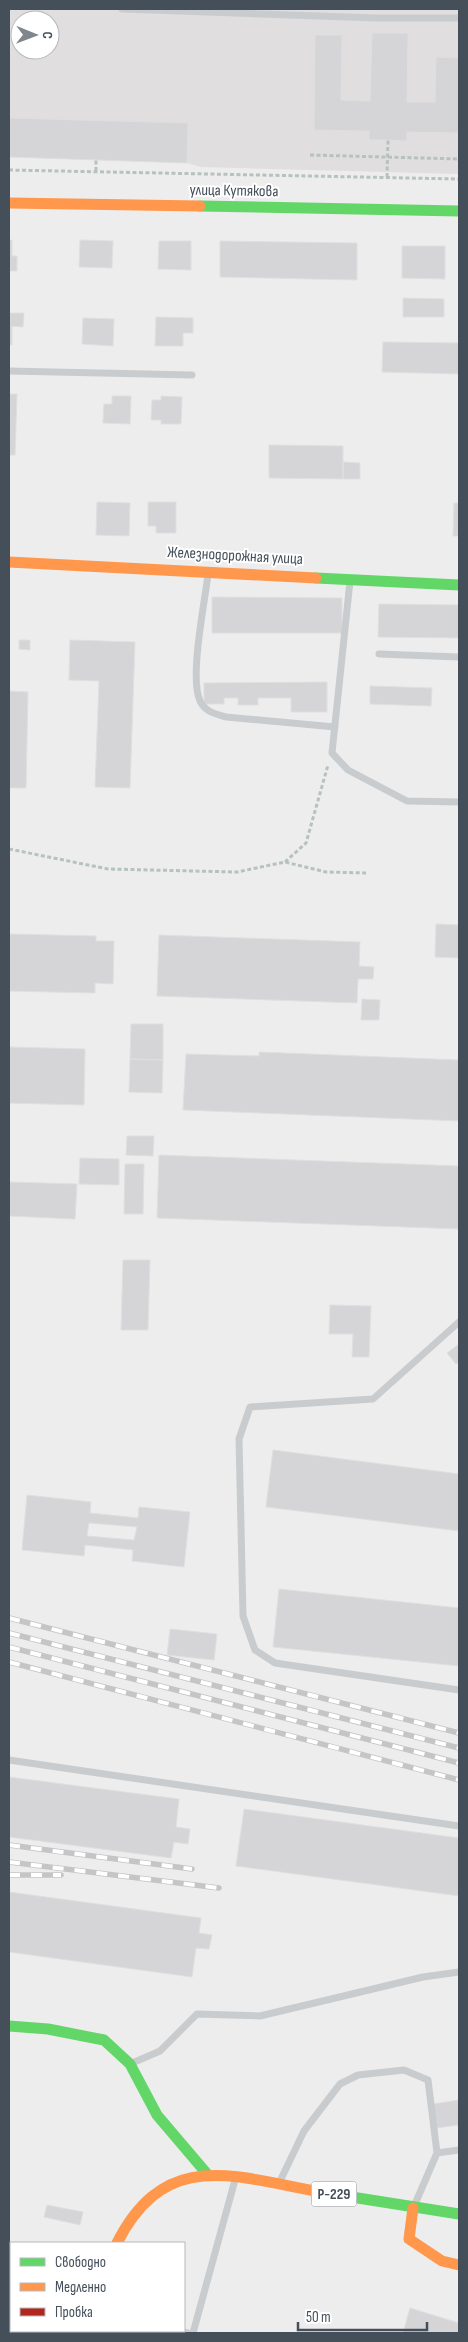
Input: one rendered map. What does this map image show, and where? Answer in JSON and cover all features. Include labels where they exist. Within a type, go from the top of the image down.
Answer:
[{"type":"main road","name":"улица Кутякова","points":[[9,203],[459,211]]},
{"type":"main road","name":"Железнодорожная улица","points":[[9,562],[459,584]]},
{"type":"main road","points":[[9,2026],[48,2029],[104,2040],[130,2064],[157,2115],[208,2175]]},
{"type":"main road","name":"Р-229","points":[[118,2242],[134,2216],[148,2199],[164,2187],[185,2178],[208,2175],[236,2177],[413,2208],[459,2214]]},
{"type":"main road","points":[[413,2208],[409,2239],[442,2262],[459,2265]]},
{"type":"lane","points":[[122,9],[266,11],[376,18],[459,18]]},
{"type":"lane","points":[[9,371],[192,375]]},
{"type":"lane","points":[[209,571],[195,670],[200,701],[209,712],[226,717],[334,726]]},
{"type":"lane","points":[[350,578],[332,753],[348,770],[407,801],[459,802]]},
{"type":"lane","points":[[379,654],[459,657]]},
{"type":"lane","points":[[459,1322],[373,1399],[250,1407],[240,1439],[243,1616],[255,1650],[275,1663],[459,1690]]},
{"type":"lane","points":[[9,1760],[459,1826]]},
{"type":"lane","points":[[130,2064],[160,2050],[197,2014],[260,2016],[423,1977],[459,1972]]},
{"type":"lane","points":[[278,2184],[304,2131],[340,2084],[358,2075],[404,2070],[428,2080],[437,2153],[413,2208]]},
{"type":"lane","points":[[437,2153],[459,2150]]},
{"type":"lane","points":[[193,2333],[236,2177]]},
{"type":"path","points":[[387,177],[388,140]]},
{"type":"path","points":[[310,155],[459,159]]},
{"type":"path","points":[[96,160],[96,171]]},
{"type":"path","points":[[9,170],[459,179]]},
{"type":"path","points":[[285,862],[306,843],[332,753]]},
{"type":"path","points":[[9,849],[108,869],[237,872],[285,862],[326,872],[366,874]]},
{"type":"shaded area","points":[[9,9],[459,9],[459,174],[201,167],[187,163],[9,157]]},
{"type":"building","points":[[372,33],[408,33],[407,102],[435,102],[436,57],[459,58],[459,133],[407,132],[407,141],[369,140],[369,131],[314,130],[315,35],[342,35],[341,100],[370,101]]},
{"type":"building","points":[[9,118],[188,123],[187,163],[9,157]]},
{"type":"building","points":[[9,240],[12,240],[12,256],[17,256],[17,271],[9,271]]},
{"type":"building","points":[[80,240],[113,241],[112,268],[79,267]]},
{"type":"building","points":[[159,241],[191,241],[191,270],[158,269]]},
{"type":"building","points":[[220,241],[357,243],[357,280],[220,277]]},
{"type":"building","points":[[402,246],[445,246],[445,279],[402,278]]},
{"type":"building","points":[[403,298],[444,299],[444,317],[403,317]]},
{"type":"building","points":[[9,313],[24,313],[23,327],[12,326],[12,345],[9,345]]},
{"type":"building","points":[[156,317],[193,318],[193,333],[183,333],[183,346],[155,346]]},
{"type":"building","points":[[83,318],[114,319],[113,346],[82,344]]},
{"type":"building","points":[[383,342],[459,343],[459,374],[382,372]]},
{"type":"building","points":[[9,394],[17,394],[15,455],[9,455]]},
{"type":"building","points":[[112,396],[131,396],[130,424],[103,423],[104,404],[112,404]]},
{"type":"building","points":[[161,396],[182,397],[181,424],[161,424],[161,420],[151,420],[152,400],[161,400]]},
{"type":"building","points":[[269,445],[343,446],[343,479],[269,478]]},
{"type":"building","points":[[343,462],[360,463],[360,479],[343,479]]},
{"type":"building","points":[[97,502],[130,503],[129,536],[96,535]]},
{"type":"building","points":[[148,502],[176,502],[176,533],[156,533],[156,526],[148,526]]},
{"type":"building","points":[[454,503],[459,503],[459,536],[453,536]]},
{"type":"building","points":[[212,597],[342,598],[342,633],[212,633]]},
{"type":"building","points":[[379,604],[459,605],[459,638],[378,637]]},
{"type":"building","points":[[19,640],[30,640],[30,650],[19,649]]},
{"type":"building","points":[[70,640],[135,642],[130,788],[95,787],[99,681],[69,680]]},
{"type":"building","points":[[327,682],[327,712],[291,712],[291,698],[258,698],[258,705],[238,705],[238,698],[224,698],[224,704],[204,704],[204,683]]},
{"type":"building","points":[[370,686],[432,688],[431,706],[370,704]]},
{"type":"building","points":[[9,691],[28,692],[26,788],[9,788]]},
{"type":"building","points":[[436,924],[459,925],[459,958],[435,957]]},
{"type":"building","points":[[9,934],[96,936],[96,941],[114,941],[113,984],[95,983],[95,993],[9,991]]},
{"type":"building","points":[[159,935],[360,942],[359,966],[374,967],[373,979],[358,979],[357,1003],[157,996]]},
{"type":"building","points":[[362,999],[380,1000],[379,1020],[361,1020]]},
{"type":"building","points":[[131,1024],[163,1024],[163,1060],[130,1059]]},
{"type":"building","points":[[9,1047],[85,1049],[84,1105],[9,1103]]},
{"type":"building","points":[[259,1052],[459,1060],[459,1121],[183,1110],[186,1054],[259,1056]]},
{"type":"building","points":[[130,1059],[163,1060],[162,1093],[129,1092]]},
{"type":"building","points":[[127,1136],[154,1136],[153,1156],[126,1155]]},
{"type":"building","points":[[159,1155],[459,1166],[459,1229],[157,1218]]},
{"type":"building","points":[[80,1158],[119,1159],[119,1185],[79,1184]]},
{"type":"building","points":[[125,1164],[144,1164],[143,1214],[124,1214]]},
{"type":"building","points":[[9,1182],[77,1184],[75,1219],[9,1216]]},
{"type":"building","points":[[123,1260],[150,1260],[148,1330],[121,1330]]},
{"type":"building","points":[[330,1305],[371,1306],[369,1357],[352,1357],[353,1334],[329,1334]]},
{"type":"building","points":[[459,1344],[459,1362],[456,1364],[447,1353]]},
{"type":"building","points":[[273,1450],[459,1474],[459,1531],[266,1507]]},
{"type":"building","points":[[27,1495],[91,1502],[90,1513],[138,1518],[139,1507],[190,1512],[184,1567],[132,1561],[133,1550],[85,1545],[84,1556],[22,1550]],"holes":[[[89,1523],[137,1527],[134,1540],[87,1536]]]},
{"type":"building","points":[[279,1589],[459,1608],[459,1666],[273,1647]]},
{"type":"building","points":[[170,1629],[217,1634],[214,1660],[167,1655]]},
{"type":"building","points":[[9,1777],[179,1799],[176,1827],[190,1829],[188,1844],[174,1842],[171,1858],[9,1837]]},
{"type":"building","points":[[244,1809],[459,1838],[459,1896],[236,1866]]},
{"type":"building","points":[[9,1892],[201,1918],[199,1933],[212,1935],[209,1949],[196,1948],[192,1977],[9,1952]]},
{"type":"building","points":[[459,2100],[459,2125],[436,2128],[433,2104]]},
{"type":"building","points":[[47,2205],[83,2212],[80,2225],[44,2217]]},
{"type":"building","points":[[410,2308],[459,2323],[459,2333],[403,2333]]},
{"type":"railway","points":[[9,1618],[459,1733]]},
{"type":"railway","points":[[9,1633],[459,1748]]},
{"type":"railway","points":[[9,1647],[459,1763]]},
{"type":"railway","points":[[9,1662],[459,1780]]},
{"type":"railway","points":[[9,1845],[192,1869]]},
{"type":"railway","points":[[9,1862],[219,1888]]},
{"type":"railway","points":[[9,1875],[61,1875]]},
{"type":"traffic: fast","points":[[200,206],[459,211]]},
{"type":"traffic: fast","points":[[316,578],[459,585]]},
{"type":"traffic: fast","points":[[9,2026],[48,2029],[104,2040],[130,2064],[157,2115],[208,2175]]},
{"type":"traffic: fast","points":[[320,2192],[459,2214]]},
{"type":"traffic: slow","points":[[9,203],[200,206]]},
{"type":"traffic: slow","points":[[9,562],[316,578]]},
{"type":"traffic: slow","points":[[118,2242],[136,2213],[157,2192],[180,2181],[205,2176],[231,2176],[320,2192]]},
{"type":"traffic: slow","points":[[413,2208],[409,2239],[442,2261],[459,2265]]}]
